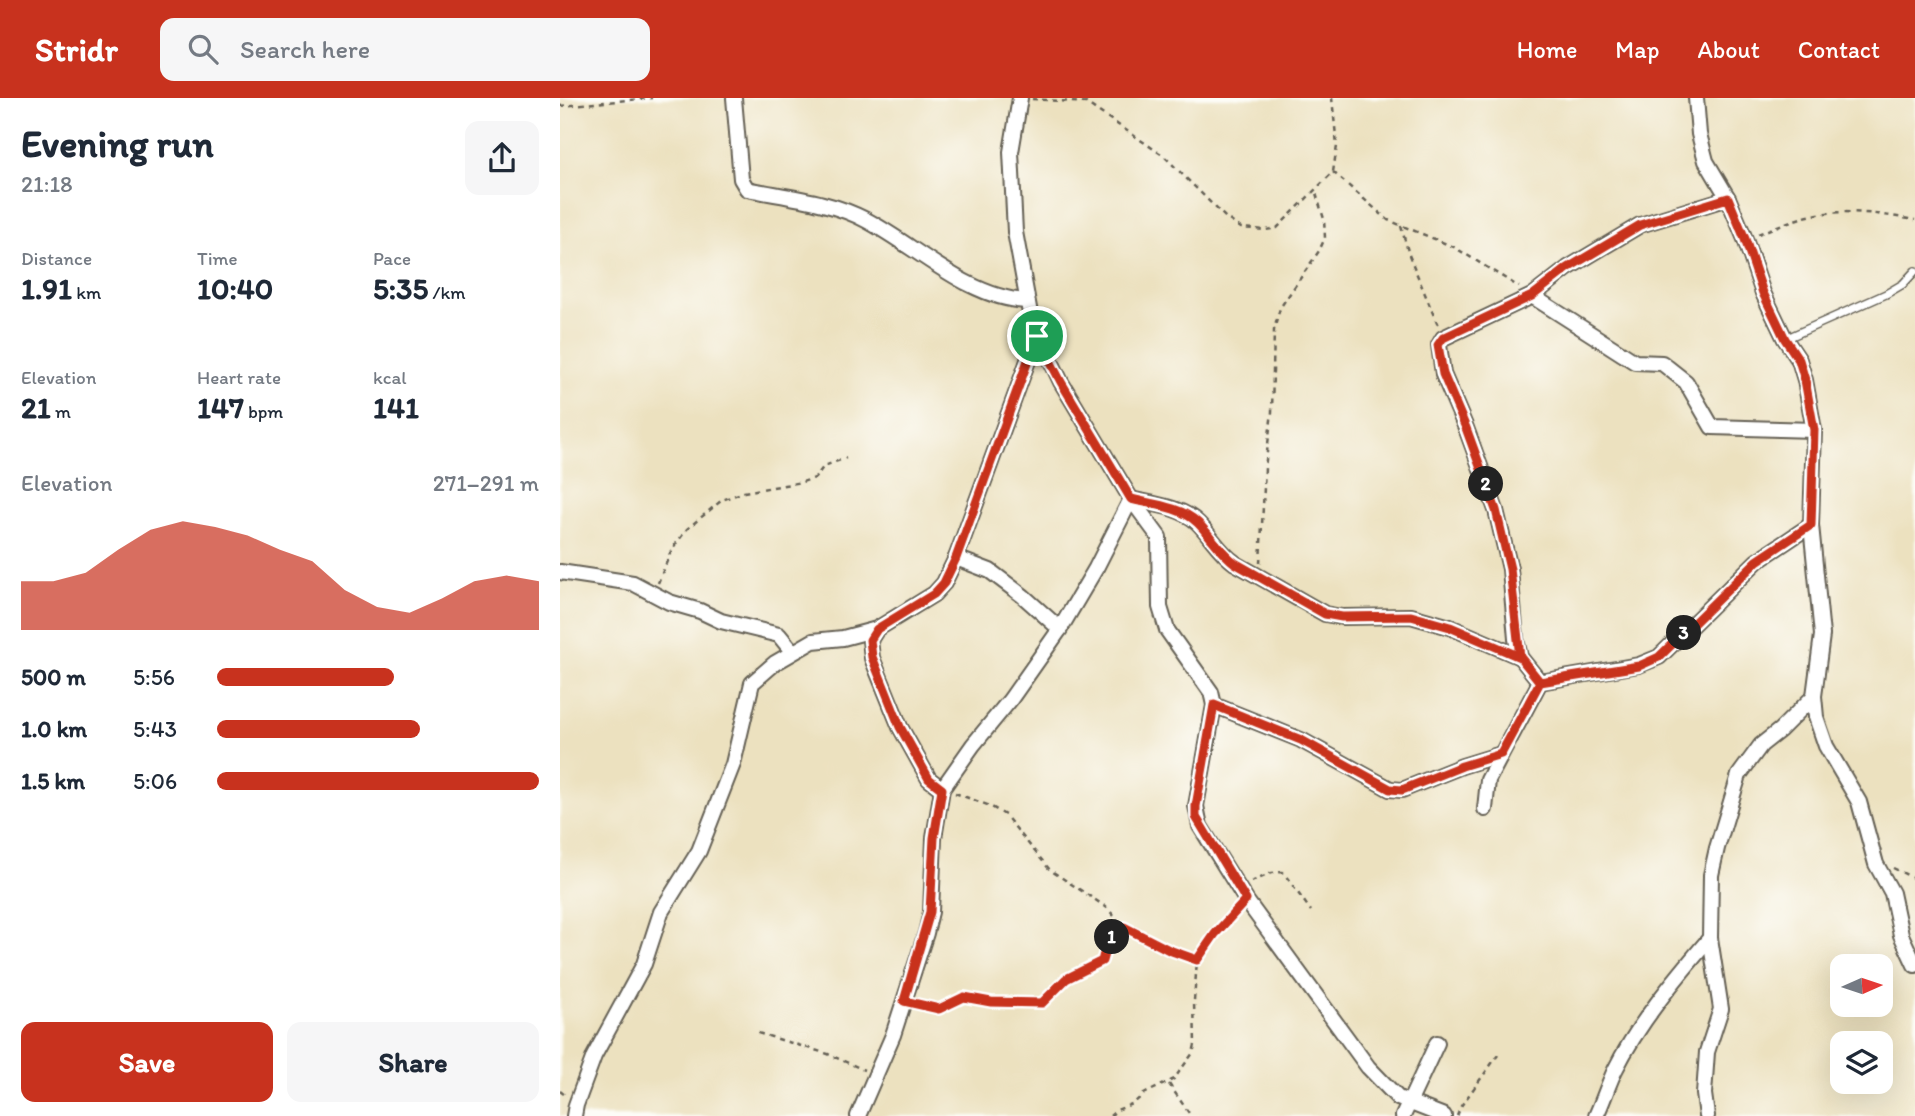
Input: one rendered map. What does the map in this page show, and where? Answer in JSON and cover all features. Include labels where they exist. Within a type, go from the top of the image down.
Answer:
[{"type":"street","points":[[734,98],[741,180],[747,188],[824,205],[864,218],[969,284],[1002,297],[1027,301]]},
{"type":"street","points":[[1019,98],[1011,152],[1015,232],[1027,301],[1037,336],[1061,382],[1131,499],[1159,537],[1160,607],[1163,619],[1167,630],[1211,692],[1214,705],[1196,817],[1243,895],[1368,1067],[1407,1110],[1444,1116]]},
{"type":"street","points":[[1696,98],[1699,134],[1706,161],[1728,198],[1763,293],[1785,339],[1799,360],[1814,430],[1811,525],[1822,635],[1814,695],[1815,717],[1826,746],[1859,802],[1876,864],[1892,893],[1901,935],[1915,965]]},
{"type":"street","points":[[1520,657],[1510,569],[1496,510],[1443,374],[1438,345],[1443,338],[1532,296],[1568,268],[1640,225],[1728,198]]},
{"type":"street","points":[[1532,296],[1635,362],[1662,363],[1686,383],[1712,427],[1814,430]]},
{"type":"street","points":[[574,1116],[594,1056],[643,964],[661,912],[699,851],[733,764],[749,689],[757,678],[792,651],[813,641],[843,638],[877,629],[934,594],[944,583],[956,558],[1037,336]]},
{"type":"street","points":[[1131,499],[1184,513],[1197,522],[1223,554],[1259,579],[1325,614],[1411,616],[1450,627],[1520,657],[1540,682]]},
{"type":"street","points":[[858,1116],[904,1001],[930,912],[934,838],[942,789],[1060,629],[1096,568],[1131,499]]},
{"type":"street","points":[[1540,682],[1639,666],[1659,657],[1757,561],[1811,525]]},
{"type":"street","points":[[956,558],[990,571],[1060,629]]},
{"type":"street","points":[[560,572],[632,583],[669,602],[700,611],[721,621],[779,635],[792,651]]},
{"type":"street","points":[[877,629],[870,640],[870,649],[895,715],[929,779],[942,789]]},
{"type":"street","points":[[1485,809],[1488,780],[1540,682]]},
{"type":"street","points":[[1707,1116],[1704,1094],[1707,1052],[1721,1009],[1710,937],[1711,875],[1738,775],[1761,745],[1780,730],[1814,695]]},
{"type":"street","points":[[1214,705],[1301,740],[1390,789],[1402,790],[1501,754]]},
{"type":"street","points":[[1596,1116],[1615,1071],[1633,1039],[1671,983],[1710,937]]},
{"type":"street","points":[[1407,1110],[1437,1043]]},
{"type":"lane","points":[[1785,339],[1886,294],[1903,284],[1915,271]]},
{"type":"path","points":[[560,106],[652,98]]},
{"type":"path","points":[[1019,98],[1086,103],[1164,156],[1226,218],[1241,228],[1266,230],[1277,228],[1333,172],[1337,146],[1332,98]]},
{"type":"path","points":[[1333,172],[1388,220],[1463,252],[1532,296]]},
{"type":"path","points":[[1259,579],[1265,468],[1272,412],[1274,330],[1280,308],[1325,238],[1324,219],[1315,190]]},
{"type":"path","points":[[1745,239],[1794,220],[1826,213],[1872,213],[1915,220]]},
{"type":"path","points":[[1401,226],[1443,338]]},
{"type":"path","points":[[654,592],[672,549],[687,529],[722,500],[756,489],[769,486],[779,488],[815,478],[824,466],[846,458]]},
{"type":"path","points":[[942,789],[990,806],[1005,815],[1050,870],[1106,907],[1124,927],[1169,950],[1197,960]]},
{"type":"path","points":[[1110,1116],[1174,1079],[1193,1053],[1197,960],[1243,895],[1272,873],[1283,872],[1311,911]]},
{"type":"path","points":[[904,1001],[939,1009],[964,997],[991,1002],[1042,1003],[1066,979],[1102,961],[1105,946],[1114,934],[1124,927]]},
{"type":"path","points":[[758,1033],[828,1055],[876,1076]]},
{"type":"path","points":[[1457,1116],[1461,1106],[1498,1055]]},
{"type":"path","points":[[1168,1083],[1191,1116]]},
{"type":"route","points":[[1037,336],[956,558],[944,583],[934,594],[877,629],[870,640],[872,657],[900,727],[929,779],[942,789],[934,838],[930,912],[904,1001],[939,1009],[964,997],[991,1002],[1042,1003],[1066,979],[1102,961],[1105,946],[1114,934],[1124,927],[1169,950],[1197,960],[1215,934],[1246,900],[1196,817],[1214,705],[1301,740],[1390,789],[1402,790],[1501,754],[1540,682],[1520,657],[1510,569],[1496,510],[1443,374],[1438,345],[1443,338],[1477,320],[1532,296],[1568,268],[1640,225],[1728,198],[1763,293],[1785,339],[1799,360],[1805,380],[1814,430],[1811,525],[1757,561],[1659,657],[1639,666],[1551,678],[1540,682],[1525,663],[1520,657],[1450,627],[1411,616],[1342,617],[1325,614],[1235,563],[1223,554],[1197,522],[1184,513],[1131,499],[1061,382],[1037,336]]}]
